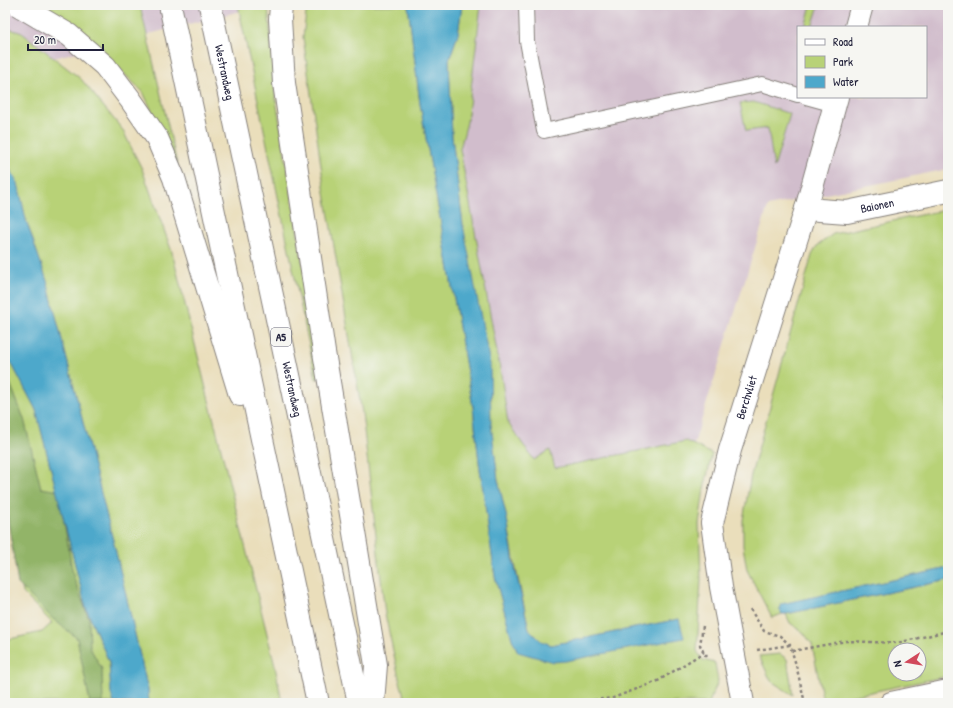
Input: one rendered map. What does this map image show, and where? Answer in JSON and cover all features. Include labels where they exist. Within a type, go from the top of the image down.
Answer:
[{"type":"main road","points":[[18,5],[69,35],[105,66],[157,138],[174,178],[284,539]]},
{"type":"main road","points":[[170,5],[318,703]]},
{"type":"main road","name":"Westrandweg","points":[[210,5],[359,703]]},
{"type":"main road","points":[[280,5],[284,83],[324,352],[376,665],[373,703]]},
{"type":"main road","points":[[856,26],[862,5]]},
{"type":"main road","name":"Berchvliet","points":[[743,703],[721,587],[712,523],[730,450],[806,209],[836,101]]},
{"type":"main road","name":"Baionen","points":[[806,209],[847,212],[948,191]]},
{"type":"main road","points":[[891,703],[948,691]]},
{"type":"lane","points":[[526,5],[527,41],[544,131],[762,84],[797,95]]},
{"type":"lane","points":[[814,98],[836,101]]},
{"type":"path","points":[[721,587],[751,610],[764,631],[780,636],[790,645],[805,703]]},
{"type":"path","points":[[792,651],[846,641],[897,643],[948,631]]},
{"type":"path","points":[[564,703],[613,698],[658,680],[704,652]]},
{"type":"shaded area","points":[[5,5],[265,5],[5,70]]},
{"type":"shaded area","points":[[363,5],[948,5],[948,169],[768,206],[694,444],[497,480]]},
{"type":"green space","points":[[39,5],[140,5],[177,164],[143,92],[82,33]]},
{"type":"green space","points":[[238,5],[268,5],[275,93],[321,377],[316,379]]},
{"type":"green space","points":[[307,5],[408,5],[420,104],[473,407],[495,577],[512,639],[518,652],[683,638],[679,619],[551,645],[541,641],[529,629],[498,480],[452,137],[449,60],[458,34],[462,5],[481,5],[467,122],[460,149],[501,374],[508,423],[534,460],[550,450],[555,468],[686,441],[712,454],[704,489],[699,524],[701,580],[697,651],[703,660],[715,663],[718,681],[709,703],[406,703],[385,614],[362,413],[324,187],[303,37]]},
{"type":"green space","points":[[811,5],[819,5],[812,26],[805,26]]},
{"type":"green space","points":[[5,27],[22,33],[81,79],[122,129],[142,169],[172,252],[275,666],[282,703],[149,703],[148,690],[115,548],[47,281],[26,220],[18,184],[5,162]]},
{"type":"green space","points":[[754,102],[790,114],[774,168],[768,128],[746,131],[740,103]]},
{"type":"green space","points":[[948,209],[948,568],[782,604],[782,614],[772,618],[747,570],[743,546],[743,520],[751,475],[812,255],[817,246],[833,234]]},
{"type":"green space","points":[[5,351],[36,410],[86,608],[109,662],[111,694],[114,703],[5,703],[5,640],[42,632],[52,623],[23,593],[5,501]]},
{"type":"green space","points":[[5,370],[24,419],[41,488],[59,491],[73,575],[89,619],[90,648],[102,669],[103,703],[90,703],[77,638],[53,619],[18,584],[5,502]]},
{"type":"green space","points":[[948,580],[948,676],[927,680],[927,642],[887,642],[887,682],[919,682],[823,702],[812,644],[803,632],[790,623],[786,614]]},
{"type":"green space","points":[[780,654],[787,659],[793,695],[771,681],[759,656]]},
{"type":"water","points":[[408,5],[462,5],[458,34],[449,60],[452,137],[463,225],[490,364],[491,424],[498,480],[507,519],[514,564],[529,629],[541,641],[551,645],[679,619],[684,638],[566,661],[553,662],[518,652],[512,639],[495,577],[473,407],[420,104]]},
{"type":"water","points":[[5,162],[18,183],[26,220],[47,281],[115,548],[148,690],[149,703],[114,703],[111,694],[109,662],[86,608],[36,410],[5,351]]},
{"type":"water","points":[[948,568],[948,580],[786,614],[782,614],[779,609],[781,608],[781,604]]}]
